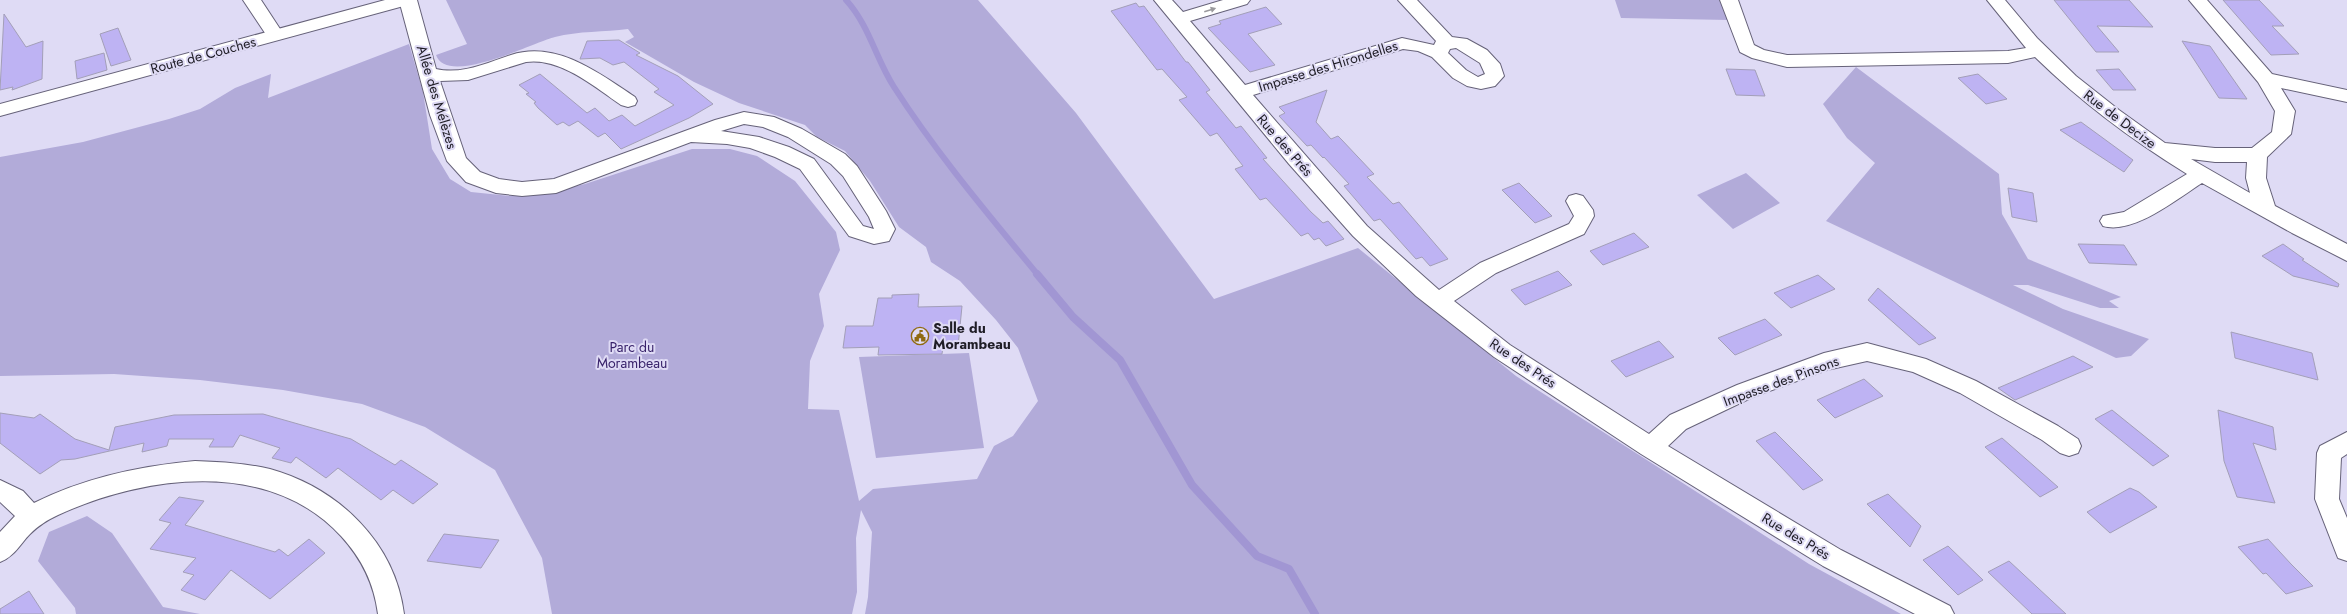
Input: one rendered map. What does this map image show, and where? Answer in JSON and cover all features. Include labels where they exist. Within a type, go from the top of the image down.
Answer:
[{"type":"street","points":[[252,0],[275,35]]},
{"type":"street","name":"Route de Couches","points":[[0,110],[407,0]]},
{"type":"street","name":"Allée des Mélèzes","points":[[407,0],[430,73],[440,115],[457,162],[473,177],[496,186],[522,189],[556,186],[689,136],[744,118],[768,121],[795,133],[838,159],[850,171],[880,216],[885,229],[882,236],[874,237],[856,231],[807,164],[782,152],[752,142],[727,138],[689,136]]},
{"type":"street","name":"Rue des Prés","points":[[1163,0],[1240,93],[1360,232],[1438,301],[1502,351],[1650,447],[1832,558],[1941,614]]},
{"type":"street","points":[[1179,19],[1241,0]]},
{"type":"street","name":"Impasse des Hirondelles","points":[[1240,93],[1402,43],[1443,48],[1407,0]]},
{"type":"street","points":[[1729,0],[1746,48],[1758,54],[1788,61],[2008,57],[2038,51]]},
{"type":"street","name":"Rue de Decize","points":[[1996,0],[2038,51],[2074,85],[2155,147],[2266,210],[2347,253]]},
{"type":"street","points":[[2155,147],[2215,156],[2257,155],[2281,134],[2284,111],[2266,79],[2198,0]]},
{"type":"street","points":[[430,73],[437,76],[468,74],[534,55],[549,57],[587,74],[628,101]]},
{"type":"street","points":[[2266,79],[2347,96]]},
{"type":"street","points":[[2257,155],[2256,178],[2266,210]]},
{"type":"street","points":[[2110,221],[2129,218],[2203,174]]},
{"type":"street","points":[[1438,301],[1488,268],[1577,229],[1584,216],[1583,210],[1576,201]]},
{"type":"street","name":"Impasse des Pinsons","points":[[1650,447],[1678,422],[1745,391],[1824,362],[1867,352],[1918,365],[1968,387],[2050,432],[2069,446]]},
{"type":"street","points":[[2347,442],[2330,453],[2327,500],[2347,550]]},
{"type":"street","points":[[0,551],[29,519],[64,502],[103,487],[150,475],[195,470],[237,472],[304,493],[333,510],[355,532],[371,554],[383,580],[391,614]]},
{"type":"street","points":[[0,490],[11,495],[24,506],[29,519]]},
{"type":"green space","name":"Parc du Morambeau","points":[[446,0],[978,0],[1076,113],[1214,299],[1358,248],[1516,376],[1809,564],[1901,614],[865,614],[868,597],[872,532],[861,510],[856,538],[857,592],[852,614],[552,614],[542,558],[495,470],[425,427],[362,404],[283,390],[200,380],[114,374],[0,376],[0,157],[83,142],[169,119],[200,109],[235,88],[271,74],[268,98],[409,44],[423,92],[432,149],[450,179],[471,192],[511,196],[554,191],[585,184],[692,149],[730,149],[757,156],[795,181],[836,232],[840,250],[819,294],[824,326],[810,361],[808,409],[839,410],[859,501],[873,489],[977,479],[994,446],[1013,436],[1038,401],[1018,348],[996,320],[960,281],[931,262],[926,247],[899,227],[870,181],[845,151],[817,137],[805,125],[739,103],[694,82],[625,42],[634,37],[628,29],[555,37],[492,60],[473,65],[456,66],[443,64],[436,55],[467,44]]},
{"type":"green space","points":[[1615,0],[1721,0],[1729,20],[1621,18]]},
{"type":"green space","points":[[1856,67],[1999,174],[2002,214],[2028,259],[2121,297],[2109,301],[2119,308],[2100,308],[2028,285],[2013,285],[2063,309],[2149,339],[2131,356],[2116,358],[1826,221],[1875,163],[1847,138],[1823,104]]},
{"type":"green space","points":[[1746,173],[1780,203],[1733,229],[1697,195]]},
{"type":"green space","points":[[969,353],[984,448],[876,458],[859,357]]},
{"type":"green space","points":[[87,516],[112,533],[163,607],[200,614],[76,614],[75,608],[38,561],[49,532]]},
{"type":"building","points":[[2054,0],[2129,0],[2153,27],[2097,26],[2119,52],[2096,52]]},
{"type":"building","points":[[2223,0],[2259,0],[2284,26],[2272,26],[2299,54],[2271,55]]},
{"type":"building","points":[[1136,3],[1139,7],[1144,6],[1186,62],[1188,62],[1210,90],[1206,92],[1236,128],[1241,126],[1267,158],[1263,159],[1311,212],[1323,223],[1328,221],[1344,239],[1326,246],[1319,238],[1314,240],[1308,233],[1301,236],[1266,198],[1260,200],[1235,169],[1243,166],[1217,133],[1210,136],[1179,100],[1187,97],[1162,69],[1157,70],[1111,11]]},
{"type":"building","points":[[1266,7],[1282,24],[1248,34],[1275,65],[1250,72],[1208,28],[1221,24],[1219,21]]},
{"type":"building","points":[[4,14],[26,47],[43,41],[42,79],[12,90],[13,87],[0,90]]},
{"type":"building","points":[[118,28],[131,60],[111,66],[100,34]]},
{"type":"building","points":[[619,40],[640,53],[636,55],[678,76],[713,104],[689,118],[621,149],[605,133],[598,137],[578,121],[569,126],[563,122],[557,125],[538,108],[534,103],[536,102],[526,94],[529,93],[519,85],[540,74],[587,113],[595,108],[609,121],[622,115],[635,126],[674,105],[654,92],[659,89],[624,62],[613,65],[600,58],[580,59],[587,41]]},
{"type":"building","points":[[2182,41],[2210,46],[2247,99],[2219,98]]},
{"type":"building","points":[[104,53],[107,70],[77,79],[75,61]]},
{"type":"building","points":[[1726,69],[1755,70],[1765,96],[1736,95]]},
{"type":"building","points":[[2119,69],[2136,90],[2113,90],[2096,70]]},
{"type":"building","points":[[1978,74],[2007,99],[1986,104],[1958,78]]},
{"type":"building","points":[[1327,90],[1316,122],[1331,139],[1338,136],[1341,139],[1374,174],[1367,177],[1393,204],[1399,202],[1448,259],[1430,266],[1422,257],[1416,259],[1380,219],[1374,221],[1344,186],[1349,184],[1324,157],[1323,158],[1311,145],[1307,146],[1279,116],[1285,113],[1279,107]]},
{"type":"building","points":[[2081,122],[2133,160],[2124,172],[2060,130]]},
{"type":"building","points":[[1519,183],[1552,216],[1535,223],[1502,190]]},
{"type":"building","points":[[2008,188],[2033,193],[2037,222],[2012,217]]},
{"type":"building","points":[[1634,233],[1649,247],[1603,265],[1590,251]]},
{"type":"building","points":[[2078,244],[2124,245],[2137,265],[2089,263]]},
{"type":"building","points":[[2283,244],[2304,259],[2302,260],[2339,284],[2338,287],[2293,276],[2262,256]]},
{"type":"building","points":[[1558,271],[1572,285],[1525,305],[1511,290]]},
{"type":"building","points":[[1818,275],[1835,289],[1791,308],[1774,293]]},
{"type":"building","points":[[1878,288],[1936,338],[1919,345],[1868,300]]},
{"type":"building","name":"Salle du Morambeau","points":[[919,294],[918,307],[962,306],[958,347],[943,347],[942,354],[878,355],[879,347],[843,348],[846,326],[873,326],[878,298],[892,298],[892,295]]},
{"type":"building","points":[[1765,319],[1782,335],[1735,355],[1718,338]]},
{"type":"building","points":[[2231,332],[2312,353],[2318,380],[2235,358]]},
{"type":"building","points":[[1659,341],[1674,357],[1626,377],[1611,361]]},
{"type":"building","points":[[2073,356],[2093,367],[2015,400],[1998,388]]},
{"type":"building","points":[[1864,379],[1883,396],[1835,418],[1817,400]]},
{"type":"building","points":[[2112,410],[2169,456],[2153,466],[2095,419]]},
{"type":"building","points":[[2218,410],[2273,427],[2276,450],[2253,443],[2275,503],[2237,497],[2224,461]]},
{"type":"building","points":[[0,413],[34,418],[40,414],[75,439],[109,450],[115,427],[174,415],[263,414],[351,439],[395,465],[401,460],[438,484],[413,504],[393,490],[381,500],[338,468],[326,478],[296,457],[291,463],[272,458],[280,448],[240,435],[233,447],[209,447],[214,439],[169,439],[167,446],[142,452],[144,443],[75,459],[61,460],[40,474],[0,443]]},
{"type":"building","points":[[1775,432],[1823,480],[1803,490],[1756,441]]},
{"type":"building","points":[[2002,438],[2058,487],[2040,497],[1985,447]]},
{"type":"building","points":[[2130,488],[2139,492],[2157,507],[2110,533],[2087,512]]},
{"type":"building","points":[[1888,494],[1921,526],[1910,547],[1867,504]]},
{"type":"building","points":[[179,497],[204,501],[185,525],[275,552],[279,549],[288,556],[309,539],[325,553],[270,599],[231,570],[205,600],[181,590],[194,575],[183,572],[196,558],[150,549],[171,523],[159,520]]},
{"type":"building","points":[[444,534],[499,540],[481,568],[427,561]]},
{"type":"building","points":[[2268,539],[2313,586],[2286,594],[2266,573],[2263,574],[2238,547]]},
{"type":"building","points":[[1948,546],[1983,580],[1958,595],[1923,560]]},
{"type":"building","points":[[2009,561],[2066,614],[2032,614],[1988,572]]},
{"type":"building","points":[[29,591],[44,614],[0,614],[0,609]]},
{"type":"waterway","points":[[846,0],[861,20],[882,65],[910,112],[963,183],[1038,275]]},
{"type":"waterway","points":[[1037,274],[1073,317],[1120,360],[1192,485],[1257,556],[1289,569],[1315,614]]},
{"type":"place","name":"Salle du Morambeau","points":[[920,336]]}]
